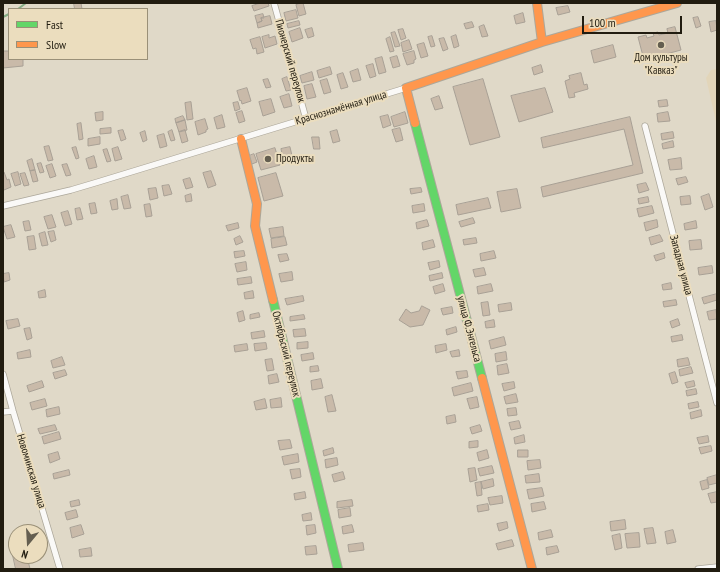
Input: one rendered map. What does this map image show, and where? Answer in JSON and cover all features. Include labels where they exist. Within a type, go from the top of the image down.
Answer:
[{"type":"main road","points":[[537,3],[542,42]]},
{"type":"main road","name":"Краснознамённая улица","points":[[406,88],[542,42],[676,3]]},
{"type":"main road","name":"улица Ф.Энгельса","points":[[406,88],[526,551],[532,569]]},
{"type":"main road","name":"Октябрьский переулок","points":[[241,139],[257,204],[255,226],[338,569]]},
{"type":"street","name":"Пионерский переулок","points":[[274,3],[306,119]]},
{"type":"street","name":"Краснознамённая улица","points":[[3,206],[92,184],[406,88]]},
{"type":"street","name":"Западная улица","points":[[645,126],[717,403]]},
{"type":"street","name":"Новоминская улица","points":[[3,374],[60,569]]},
{"type":"street","points":[[3,412],[13,410]]},
{"type":"street","points":[[698,569],[717,567]]},
{"type":"shaded area","points":[[717,69],[717,126],[706,78],[711,70]]},
{"type":"building","points":[[74,3],[81,3],[82,8],[75,8]]},
{"type":"building","points":[[261,3],[268,3],[269,6],[254,11],[252,6]]},
{"type":"building","points":[[303,3],[306,14],[299,16],[296,5]]},
{"type":"building","points":[[568,6],[570,12],[558,15],[556,8]]},
{"type":"building","points":[[296,10],[298,18],[286,21],[284,13]]},
{"type":"building","points":[[523,13],[525,22],[516,24],[514,16]]},
{"type":"building","points":[[263,14],[264,18],[261,18],[262,21],[257,23],[255,16]]},
{"type":"building","points":[[270,16],[272,24],[258,28],[257,23],[262,21],[261,18]]},
{"type":"building","points":[[698,17],[701,26],[696,28],[693,18]]},
{"type":"building","points":[[299,21],[300,25],[288,28],[287,24]]},
{"type":"building","points":[[716,21],[717,30],[711,32],[709,22]]},
{"type":"building","points":[[472,22],[474,27],[466,29],[464,24]]},
{"type":"building","points":[[484,25],[488,36],[482,37],[479,27]]},
{"type":"building","points":[[675,27],[681,50],[644,60],[638,37],[646,35],[647,38],[654,36],[653,33],[658,32],[659,35],[668,33],[667,29]]},
{"type":"building","points":[[300,28],[303,38],[292,42],[289,32]]},
{"type":"building","points":[[312,28],[314,36],[308,38],[305,30]]},
{"type":"building","points":[[403,29],[406,38],[401,40],[398,30]]},
{"type":"building","points":[[395,32],[400,46],[395,47],[391,33]]},
{"type":"building","points":[[269,35],[269,38],[275,36],[277,44],[265,48],[262,37]]},
{"type":"building","points":[[456,35],[459,46],[454,48],[451,37]]},
{"type":"building","points":[[432,36],[435,46],[431,47],[428,37]]},
{"type":"building","points":[[260,37],[264,52],[257,54],[256,48],[253,49],[250,40]]},
{"type":"building","points":[[390,37],[394,51],[390,52],[386,39]]},
{"type":"building","points":[[444,38],[448,49],[443,51],[439,39]]},
{"type":"building","points":[[409,40],[412,49],[403,52],[401,43]]},
{"type":"building","points":[[424,43],[428,56],[421,58],[417,45]]},
{"type":"building","points":[[613,45],[616,57],[594,63],[591,51]]},
{"type":"building","points":[[3,51],[8,51],[8,60],[23,60],[23,66],[3,68]]},
{"type":"building","points":[[414,51],[416,59],[414,60],[414,63],[407,65],[403,54]]},
{"type":"building","points":[[397,56],[400,66],[393,68],[390,58]]},
{"type":"building","points":[[382,57],[386,72],[379,74],[375,59]]},
{"type":"building","points":[[373,64],[376,76],[370,78],[366,66]]},
{"type":"building","points":[[541,65],[543,72],[534,75],[532,68]]},
{"type":"building","points":[[330,67],[332,74],[319,78],[317,71]]},
{"type":"building","points":[[358,69],[361,80],[353,82],[350,72]]},
{"type":"building","points":[[312,72],[314,80],[302,83],[300,76]]},
{"type":"building","points":[[343,73],[348,87],[341,89],[337,75]]},
{"type":"building","points":[[581,73],[584,85],[587,84],[588,89],[574,93],[575,97],[569,98],[565,81],[570,79],[569,76]]},
{"type":"building","points":[[287,77],[291,90],[286,91],[282,79]]},
{"type":"building","points":[[268,79],[271,87],[266,88],[263,80]]},
{"type":"building","points":[[327,79],[331,92],[324,94],[320,81]]},
{"type":"building","points":[[483,79],[500,137],[470,145],[453,87]]},
{"type":"building","points":[[312,84],[316,97],[307,99],[304,86]]},
{"type":"building","points":[[247,88],[251,101],[242,104],[237,91]]},
{"type":"building","points":[[545,88],[553,112],[519,122],[511,96]]},
{"type":"building","points":[[289,94],[292,106],[284,108],[280,97]]},
{"type":"building","points":[[439,96],[443,108],[435,110],[431,99]]},
{"type":"building","points":[[271,99],[275,112],[263,116],[259,102]]},
{"type":"building","points":[[667,100],[668,106],[659,107],[658,101]]},
{"type":"building","points":[[191,102],[193,119],[187,120],[185,103]]},
{"type":"building","points":[[238,102],[240,109],[235,111],[233,103]]},
{"type":"building","points":[[242,111],[245,121],[239,123],[236,113]]},
{"type":"building","points":[[103,112],[103,120],[96,121],[95,113]]},
{"type":"building","points":[[405,112],[408,123],[394,127],[391,117]]},
{"type":"building","points":[[668,112],[670,121],[658,122],[657,114]]},
{"type":"building","points":[[222,115],[225,127],[217,129],[214,118]]},
{"type":"building","points":[[388,115],[391,125],[383,128],[380,117]]},
{"type":"building","points":[[183,116],[185,120],[176,123],[175,119]]},
{"type":"building","points":[[630,117],[643,173],[543,197],[541,187],[633,165],[624,129],[543,148],[541,138]]},
{"type":"building","points":[[205,119],[208,129],[206,132],[198,135],[195,122]]},
{"type":"building","points":[[185,120],[187,130],[179,132],[176,123]]},
{"type":"building","points":[[81,123],[83,139],[79,140],[77,124]]},
{"type":"building","points":[[111,128],[111,133],[100,134],[100,129]]},
{"type":"building","points":[[400,128],[403,140],[396,142],[392,130]]},
{"type":"building","points":[[123,130],[126,139],[121,141],[118,131]]},
{"type":"building","points":[[172,130],[175,140],[171,141],[168,132]]},
{"type":"building","points":[[185,130],[188,141],[182,143],[179,132]]},
{"type":"building","points":[[337,130],[340,141],[333,143],[330,132]]},
{"type":"building","points":[[145,131],[147,140],[143,142],[140,133]]},
{"type":"building","points":[[673,132],[674,138],[662,140],[661,134]]},
{"type":"building","points":[[164,134],[167,146],[160,148],[157,136]]},
{"type":"building","points":[[100,137],[100,144],[88,146],[88,139]]},
{"type":"building","points":[[312,137],[319,137],[320,149],[314,149]]},
{"type":"building","points":[[673,141],[674,147],[663,149],[662,144]]},
{"type":"building","points":[[49,146],[53,160],[48,161],[44,147]]},
{"type":"building","points":[[76,147],[79,158],[76,159],[72,148]]},
{"type":"building","points":[[118,147],[122,159],[115,161],[112,149]]},
{"type":"building","points":[[290,147],[293,160],[284,162],[281,149]]},
{"type":"building","name":"Продукты","points":[[275,148],[280,165],[261,170],[256,154]]},
{"type":"building","points":[[107,149],[111,161],[107,162],[103,150]]},
{"type":"building","name":"Продукты","points":[[254,154],[257,162],[252,164],[249,156]]},
{"type":"building","points":[[94,156],[97,167],[89,169],[86,159]]},
{"type":"building","points":[[681,158],[682,169],[670,170],[668,160]]},
{"type":"building","points":[[32,159],[35,170],[30,171],[27,161]]},
{"type":"building","points":[[41,163],[44,172],[40,173],[37,164]]},
{"type":"building","points":[[52,164],[56,176],[50,178],[46,166]]},
{"type":"building","points":[[67,164],[71,175],[66,176],[62,165]]},
{"type":"building","points":[[35,170],[38,181],[33,182],[30,171]]},
{"type":"building","points":[[211,171],[216,185],[208,188],[203,173]]},
{"type":"building","points":[[3,172],[7,180],[9,179],[11,187],[4,190],[3,187]]},
{"type":"building","points":[[18,172],[21,184],[15,186],[11,174]]},
{"type":"building","points":[[25,173],[29,185],[24,186],[20,174]]},
{"type":"building","points":[[276,173],[283,196],[264,201],[258,178]]},
{"type":"building","points":[[686,177],[688,182],[678,185],[676,179]]},
{"type":"building","points":[[190,178],[193,187],[186,189],[183,180]]},
{"type":"building","points":[[646,183],[649,190],[639,193],[637,185]]},
{"type":"building","points":[[169,185],[172,194],[164,196],[162,186]]},
{"type":"building","points":[[156,188],[158,198],[150,200],[148,189]]},
{"type":"building","points":[[421,188],[422,192],[411,194],[410,189]]},
{"type":"building","points":[[517,189],[521,208],[501,212],[497,192]]},
{"type":"building","points":[[191,194],[192,201],[186,202],[185,196]]},
{"type":"building","points":[[709,194],[713,207],[705,210],[701,197]]},
{"type":"building","points":[[128,195],[131,208],[124,209],[121,197]]},
{"type":"building","points":[[690,196],[691,204],[681,205],[680,197]]},
{"type":"building","points":[[648,197],[649,202],[639,204],[638,199]]},
{"type":"building","points":[[488,198],[491,208],[458,215],[456,205]]},
{"type":"building","points":[[117,199],[118,209],[112,210],[110,201]]},
{"type":"building","points":[[95,203],[97,213],[91,214],[89,204]]},
{"type":"building","points":[[150,204],[152,216],[146,217],[144,205]]},
{"type":"building","points":[[424,204],[425,211],[413,213],[412,206]]},
{"type":"building","points":[[652,206],[654,213],[639,217],[637,209]]},
{"type":"building","points":[[80,208],[83,219],[77,220],[75,209]]},
{"type":"building","points":[[68,211],[72,224],[65,226],[61,213]]},
{"type":"building","points":[[52,215],[56,227],[48,229],[44,217]]},
{"type":"building","points":[[473,218],[475,223],[461,227],[459,222]]},
{"type":"building","points":[[427,220],[429,226],[417,229],[416,223]]},
{"type":"building","points":[[657,220],[658,227],[646,231],[644,223]]},
{"type":"building","points":[[29,221],[31,230],[25,231],[23,222]]},
{"type":"building","points":[[696,221],[697,228],[685,230],[684,224]]},
{"type":"building","points":[[238,223],[239,228],[228,231],[226,226]]},
{"type":"building","points":[[11,225],[15,237],[7,239],[3,227]]},
{"type":"building","points":[[283,227],[284,236],[271,238],[269,229]]},
{"type":"building","points":[[54,231],[56,240],[51,242],[48,232]]},
{"type":"building","points":[[45,232],[48,245],[42,246],[39,234]]},
{"type":"building","points":[[660,235],[663,241],[651,245],[649,238]]},
{"type":"building","points":[[34,236],[36,249],[29,250],[27,237]]},
{"type":"building","points":[[240,236],[243,242],[236,245],[234,239]]},
{"type":"building","points":[[285,237],[287,245],[272,248],[271,239]]},
{"type":"building","points":[[476,238],[477,243],[464,245],[463,240]]},
{"type":"building","points":[[433,240],[435,247],[423,250],[422,243]]},
{"type":"building","points":[[701,240],[702,249],[690,250],[689,241]]},
{"type":"building","points":[[244,251],[245,256],[235,258],[234,252]]},
{"type":"building","points":[[494,251],[496,258],[481,261],[480,254]]},
{"type":"building","points":[[664,253],[665,258],[656,261],[654,256]]},
{"type":"building","points":[[287,254],[289,260],[280,262],[278,255]]},
{"type":"building","points":[[439,261],[440,267],[430,270],[428,263]]},
{"type":"building","points":[[246,262],[247,270],[237,272],[235,264]]},
{"type":"building","points":[[712,266],[713,273],[699,275],[698,268]]},
{"type":"building","points":[[484,268],[486,275],[475,277],[473,270]]},
{"type":"building","points":[[292,272],[293,280],[281,282],[279,274]]},
{"type":"building","points":[[9,273],[10,280],[4,282],[3,274]]},
{"type":"building","points":[[442,273],[443,278],[430,281],[429,276]]},
{"type":"building","points":[[251,277],[252,283],[238,285],[237,279]]},
{"type":"building","points":[[671,283],[672,289],[663,290],[662,285]]},
{"type":"building","points":[[443,284],[445,291],[435,294],[433,287]]},
{"type":"building","points":[[491,284],[493,291],[478,294],[477,287]]},
{"type":"building","points":[[45,290],[46,297],[39,298],[38,292]]},
{"type":"building","points":[[253,291],[254,298],[245,299],[244,293]]},
{"type":"building","points":[[717,294],[717,300],[704,304],[702,298]]},
{"type":"building","points":[[303,296],[304,301],[287,305],[285,299]]},
{"type":"building","points":[[676,300],[677,305],[664,307],[663,302]]},
{"type":"building","points":[[488,302],[490,315],[483,316],[481,303]]},
{"type":"building","points":[[511,303],[512,310],[499,312],[498,305]]},
{"type":"building","points":[[422,306],[430,310],[423,325],[410,327],[399,320],[406,309],[411,313],[419,311]]},
{"type":"building","points":[[452,307],[453,313],[443,315],[441,309]]},
{"type":"building","points":[[716,310],[717,319],[709,320],[707,312]]},
{"type":"building","points":[[243,311],[245,320],[239,322],[237,313]]},
{"type":"building","points":[[259,313],[260,317],[250,319],[250,315]]},
{"type":"building","points":[[304,315],[305,319],[290,321],[290,317]]},
{"type":"building","points":[[18,319],[20,326],[8,329],[6,321]]},
{"type":"building","points":[[678,319],[680,325],[672,328],[670,322]]},
{"type":"building","points":[[494,320],[495,327],[486,328],[485,322]]},
{"type":"building","points":[[456,327],[457,332],[447,335],[446,330]]},
{"type":"building","points":[[30,328],[32,338],[27,340],[24,329]]},
{"type":"building","points":[[305,329],[306,336],[294,337],[293,330]]},
{"type":"building","points":[[264,331],[265,337],[252,339],[251,333]]},
{"type":"building","points":[[682,335],[683,340],[672,342],[671,337]]},
{"type":"building","points":[[504,337],[506,345],[491,349],[489,341]]},
{"type":"building","points":[[308,342],[308,348],[297,349],[297,343]]},
{"type":"building","points":[[266,343],[267,349],[255,351],[254,344]]},
{"type":"building","points":[[247,344],[248,350],[235,352],[234,346]]},
{"type":"building","points":[[446,344],[447,350],[436,353],[435,346]]},
{"type":"building","points":[[30,350],[31,357],[18,359],[17,353]]},
{"type":"building","points":[[459,350],[460,356],[452,357],[450,352]]},
{"type":"building","points":[[506,352],[507,360],[496,362],[495,354]]},
{"type":"building","points":[[313,353],[314,359],[302,361],[301,355]]},
{"type":"building","points":[[62,357],[65,365],[53,368],[51,361]]},
{"type":"building","points":[[688,358],[690,365],[678,367],[677,360]]},
{"type":"building","points":[[272,359],[274,370],[267,371],[265,360]]},
{"type":"building","points":[[507,364],[509,373],[498,375],[497,366]]},
{"type":"building","points":[[318,366],[319,371],[310,372],[310,367]]},
{"type":"building","points":[[691,367],[693,373],[680,376],[679,370]]},
{"type":"building","points":[[65,370],[67,375],[55,379],[53,373]]},
{"type":"building","points":[[467,371],[468,377],[458,379],[456,372]]},
{"type":"building","points":[[675,372],[678,382],[672,384],[669,374]]},
{"type":"building","points":[[277,374],[279,382],[269,384],[268,376]]},
{"type":"building","points":[[321,379],[323,388],[312,390],[311,381]]},
{"type":"building","points":[[42,381],[44,387],[29,392],[27,386]]},
{"type":"building","points":[[694,381],[695,386],[687,388],[685,383]]},
{"type":"building","points":[[514,382],[515,388],[504,391],[502,384]]},
{"type":"building","points":[[471,383],[473,391],[454,396],[452,388]]},
{"type":"building","points":[[696,389],[697,394],[687,396],[686,391]]},
{"type":"building","points":[[516,394],[518,402],[506,404],[504,397]]},
{"type":"building","points":[[332,395],[336,411],[328,412],[325,397]]},
{"type":"building","points":[[477,397],[479,407],[470,409],[467,399]]},
{"type":"building","points":[[281,398],[282,407],[271,408],[270,400]]},
{"type":"building","points":[[45,399],[47,406],[32,410],[30,403]]},
{"type":"building","points":[[265,399],[267,408],[256,410],[254,402]]},
{"type":"building","points":[[698,402],[699,407],[689,409],[688,404]]},
{"type":"building","points":[[59,407],[60,414],[47,417],[46,410]]},
{"type":"building","points":[[516,408],[517,415],[508,416],[507,409]]},
{"type":"building","points":[[701,410],[702,416],[691,419],[690,413]]},
{"type":"building","points":[[455,415],[456,422],[447,424],[446,417]]},
{"type":"building","points":[[519,421],[521,428],[511,430],[509,423]]},
{"type":"building","points":[[55,425],[57,430],[40,434],[38,429]]},
{"type":"building","points":[[480,425],[482,431],[472,434],[470,428]]},
{"type":"building","points":[[59,432],[61,439],[44,444],[42,437]]},
{"type":"building","points":[[524,435],[525,442],[515,444],[514,438]]},
{"type":"building","points":[[708,436],[709,442],[699,444],[697,438]]},
{"type":"building","points":[[290,440],[292,448],[280,450],[278,441]]},
{"type":"building","points":[[478,441],[478,447],[469,448],[469,442]]},
{"type":"building","points":[[711,446],[712,451],[701,454],[699,448]]},
{"type":"building","points":[[333,448],[334,453],[324,456],[323,451]]},
{"type":"building","points":[[487,450],[489,458],[479,461],[477,453]]},
{"type":"building","points":[[518,450],[528,450],[528,457],[518,457]]},
{"type":"building","points":[[58,452],[60,459],[50,463],[48,455]]},
{"type":"building","points":[[298,454],[299,462],[284,465],[282,457]]},
{"type":"building","points":[[337,458],[338,465],[326,468],[325,460]]},
{"type":"building","points":[[540,460],[541,468],[528,470],[527,461]]},
{"type":"building","points":[[492,466],[494,473],[480,476],[478,469]]},
{"type":"building","points":[[475,468],[477,480],[470,482],[468,469]]},
{"type":"building","points":[[300,469],[301,477],[292,479],[290,470]]},
{"type":"building","points":[[69,470],[70,475],[54,479],[53,474]]},
{"type":"building","points":[[343,472],[345,479],[334,482],[332,475]]},
{"type":"building","points":[[539,474],[540,482],[526,483],[525,476]]},
{"type":"building","points":[[717,475],[717,483],[709,485],[707,478]]},
{"type":"building","points":[[493,479],[494,486],[483,489],[481,482]]},
{"type":"building","points":[[707,480],[709,488],[702,490],[700,482]]},
{"type":"building","points":[[481,482],[482,495],[477,496],[475,483]]},
{"type":"building","points":[[542,488],[544,496],[529,499],[527,490]]},
{"type":"building","points":[[305,492],[306,498],[295,500],[294,494]]},
{"type":"building","points":[[717,492],[717,502],[711,503],[708,494]]},
{"type":"building","points":[[502,496],[503,503],[490,505],[488,498]]},
{"type":"building","points":[[79,500],[80,505],[71,507],[70,502]]},
{"type":"building","points":[[352,500],[353,506],[337,508],[337,502]]},
{"type":"building","points":[[544,502],[546,509],[532,512],[531,504]]},
{"type":"building","points":[[488,504],[489,510],[478,512],[477,506]]},
{"type":"building","points":[[350,508],[351,516],[339,518],[338,510]]},
{"type":"building","points":[[76,510],[78,517],[67,520],[65,513]]},
{"type":"building","points":[[311,513],[312,520],[303,521],[302,515]]},
{"type":"building","points":[[625,520],[626,529],[611,531],[610,522]]},
{"type":"building","points":[[507,522],[508,528],[499,531],[497,524]]},
{"type":"building","points":[[81,525],[84,534],[72,538],[70,528]]},
{"type":"building","points":[[315,525],[316,533],[307,535],[306,526]]},
{"type":"building","points":[[352,525],[354,532],[343,534],[342,527]]},
{"type":"building","points":[[653,528],[656,543],[647,544],[644,529]]},
{"type":"building","points":[[551,530],[553,537],[539,540],[538,533]]},
{"type":"building","points":[[673,530],[676,542],[667,544],[665,532]]},
{"type":"building","points":[[639,533],[640,547],[627,548],[625,534]]},
{"type":"building","points":[[620,534],[622,548],[615,550],[612,536]]},
{"type":"building","points":[[512,540],[514,546],[498,550],[496,544]]},
{"type":"building","points":[[363,543],[364,550],[349,552],[348,545]]},
{"type":"building","points":[[316,546],[317,554],[306,555],[305,547]]},
{"type":"building","points":[[557,546],[559,552],[547,555],[546,548]]},
{"type":"building","points":[[91,548],[92,556],[80,557],[79,550]]},
{"type":"building","points":[[15,564],[29,564],[30,569],[16,569]]},
{"type":"waterway","points":[[19,8],[26,3]]},
{"type":"waterway","points":[[3,17],[8,14]]},
{"type":"traffic: fast","points":[[415,123],[482,378]]},
{"type":"traffic: fast","points":[[273,300],[338,569]]},
{"type":"traffic: slow","points":[[537,3],[542,42]]},
{"type":"traffic: slow","points":[[415,123],[406,88],[542,42],[677,3]]},
{"type":"traffic: slow","points":[[241,139],[257,204],[255,226],[273,300]]},
{"type":"traffic: slow","points":[[482,378],[532,569]]},
{"type":"place","name":"Дом культуры \"Кавказ\"","points":[[661,45]]},
{"type":"place","name":"Продукты","points":[[268,159]]}]
